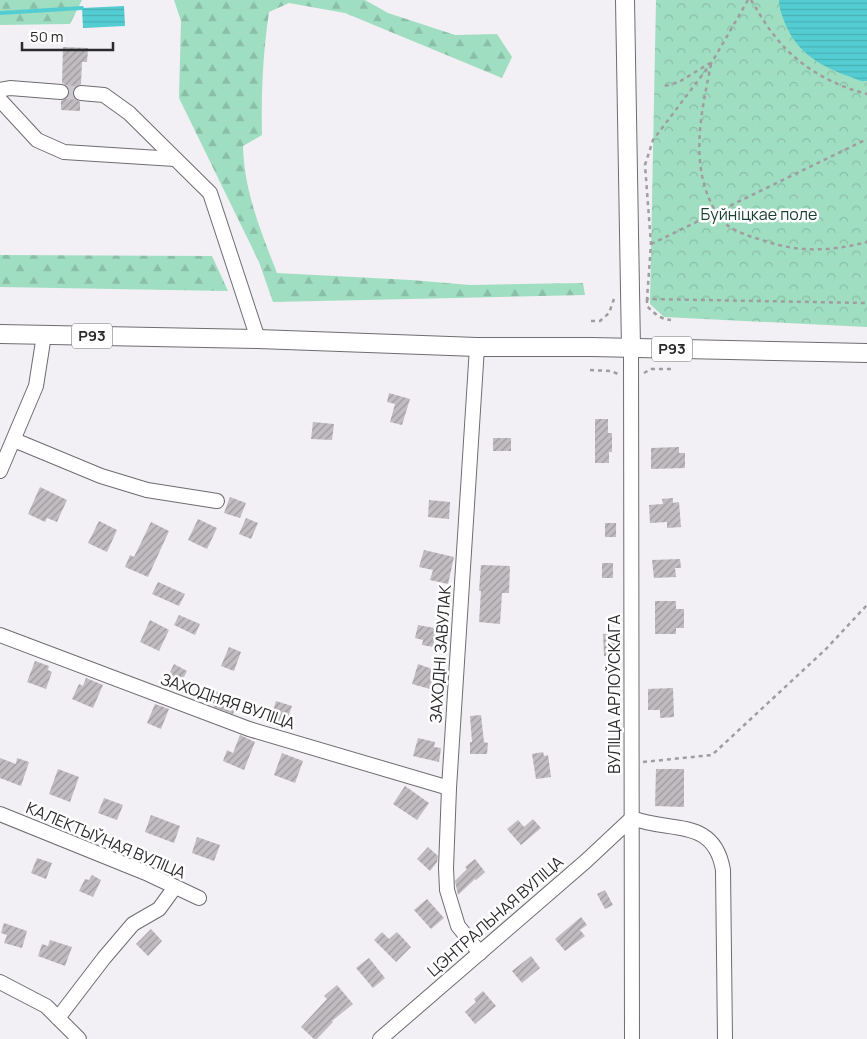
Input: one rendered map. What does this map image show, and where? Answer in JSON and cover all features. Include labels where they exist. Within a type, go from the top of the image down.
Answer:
[{"type":"main road","points":[[625,0],[631,348]]},
{"type":"main road","name":"Р93","points":[[0,334],[477,347],[867,353]]},
{"type":"street","points":[[0,90],[10,88],[61,92]]},
{"type":"street","points":[[81,93],[104,95],[129,113],[210,193],[258,340]]},
{"type":"street","points":[[0,100],[37,140],[64,152],[175,159]]},
{"type":"street","points":[[0,471],[36,386],[44,336]]},
{"type":"street","name":"ЗАХОДНІ ЗАВУЛАК","points":[[477,347],[449,788],[446,868],[447,890],[458,926],[480,953]]},
{"type":"street","name":"ВУЛІЦА АРЛОЎСКАГА","points":[[631,348],[632,1039]]},
{"type":"street","points":[[14,440],[101,476],[147,490],[217,501]]},
{"type":"street","name":"ЗАХОДНЯЯ ВУЛІЦА","points":[[0,635],[249,729],[449,788]]},
{"type":"street","name":"КАЛЕКТЫЎНАЯ ВУЛІЦА","points":[[0,814],[146,873],[199,898]]},
{"type":"street","points":[[632,818],[644,823],[699,832],[717,850],[723,870],[725,1039]]},
{"type":"street","name":"ЦЭНТРАЛЬНАЯ ВУЛІЦА","points":[[380,1039],[586,861],[632,818]]},
{"type":"street","points":[[58,1018],[133,924],[159,908],[175,886]]},
{"type":"street","points":[[0,982],[46,1006],[79,1039]]},
{"type":"path","points":[[672,320],[662,319],[647,306],[651,244],[645,165],[653,140],[712,62],[750,0],[776,38],[795,58],[821,76],[841,86],[867,94]]},
{"type":"path","points":[[665,86],[679,82],[712,62]]},
{"type":"path","points":[[712,62],[701,118],[699,142],[700,168],[707,194],[716,212],[726,224],[742,234],[799,250],[818,250],[867,242]]},
{"type":"path","points":[[651,244],[867,139]]},
{"type":"path","points":[[591,321],[600,321],[609,313],[614,299]]},
{"type":"path","points":[[647,299],[867,303]]},
{"type":"path","points":[[643,373],[651,369],[672,370]]},
{"type":"path","points":[[590,370],[611,371],[618,374],[619,380]]},
{"type":"path","points":[[631,763],[712,755],[826,650],[867,605]]},
{"type":"green space","points":[[0,0],[82,0],[70,24],[0,25]]},
{"type":"green space","points":[[174,0],[365,0],[388,13],[455,35],[497,34],[512,57],[502,78],[345,13],[289,3],[269,12],[263,73],[262,135],[243,146],[246,179],[250,195],[259,227],[277,273],[470,285],[583,283],[585,295],[273,302],[259,262],[179,98],[181,21]]},
{"type":"green space","name":"Буйніцкае поле","points":[[656,0],[867,0],[867,327],[664,317],[650,304]]},
{"type":"green space","points":[[0,255],[212,256],[228,291],[0,287]]},
{"type":"water","points":[[779,0],[867,0],[867,81],[861,81],[838,72],[808,55],[793,38],[786,26],[780,10]]},
{"type":"water","points":[[124,6],[125,26],[83,28],[82,8]]},
{"type":"building","points":[[63,47],[88,48],[87,62],[82,62],[81,84],[74,88],[72,92],[73,97],[80,102],[80,111],[61,110],[61,101],[68,97],[70,92],[66,85],[62,83]]},
{"type":"building","points":[[389,393],[410,399],[402,425],[390,422],[395,404],[387,402]]},
{"type":"building","points":[[595,419],[608,419],[608,433],[612,433],[612,452],[609,452],[609,463],[595,463]]},
{"type":"building","points":[[313,422],[334,424],[332,440],[311,439]]},
{"type":"building","points":[[493,438],[511,438],[511,451],[493,451]]},
{"type":"building","points":[[679,447],[679,453],[685,453],[685,468],[651,469],[651,448]]},
{"type":"building","points":[[40,487],[67,500],[57,522],[47,518],[45,522],[28,514]]},
{"type":"building","points":[[230,497],[246,503],[240,518],[224,513]]},
{"type":"building","points":[[673,498],[673,503],[679,502],[681,527],[667,528],[667,522],[650,523],[649,505],[663,504],[662,499]]},
{"type":"building","points":[[429,500],[450,502],[449,519],[428,517]]},
{"type":"building","points":[[246,518],[258,523],[251,539],[239,534]]},
{"type":"building","points":[[198,519],[217,528],[207,549],[188,540]]},
{"type":"building","points":[[99,521],[117,530],[107,552],[88,543]]},
{"type":"building","points":[[151,522],[169,531],[148,577],[125,567],[130,555],[134,557]]},
{"type":"building","points":[[605,523],[616,523],[616,537],[605,537]]},
{"type":"building","points":[[424,550],[454,557],[448,584],[430,580],[433,570],[419,567]]},
{"type":"building","points":[[680,559],[681,568],[675,568],[676,577],[654,578],[652,560]]},
{"type":"building","points":[[602,563],[613,563],[613,578],[602,578]]},
{"type":"building","points":[[481,565],[510,566],[509,593],[502,593],[500,624],[479,622]]},
{"type":"building","points":[[158,582],[185,594],[179,606],[152,594]]},
{"type":"building","points":[[655,601],[676,601],[676,609],[684,609],[684,628],[676,628],[676,634],[655,634]]},
{"type":"building","points":[[179,615],[200,624],[195,635],[174,625]]},
{"type":"building","points":[[150,620],[169,630],[159,651],[140,642]]},
{"type":"building","points":[[418,625],[445,630],[443,641],[435,639],[433,647],[422,645],[423,640],[415,638]]},
{"type":"building","points":[[603,634],[614,634],[616,656],[604,656]]},
{"type":"building","points":[[229,647],[241,652],[234,671],[221,666]]},
{"type":"building","points":[[35,661],[49,666],[48,670],[52,672],[46,689],[27,682]]},
{"type":"building","points":[[174,664],[187,671],[179,687],[166,680]]},
{"type":"building","points":[[418,664],[435,670],[430,689],[412,684]]},
{"type":"building","points":[[86,678],[103,685],[93,708],[72,699],[79,684],[83,686]]},
{"type":"building","points":[[204,686],[239,701],[233,714],[214,707],[215,704],[199,697]]},
{"type":"building","points":[[673,688],[674,717],[660,718],[660,710],[648,710],[648,689]]},
{"type":"building","points":[[276,701],[292,706],[284,729],[269,724]]},
{"type":"building","points":[[155,704],[169,709],[161,729],[147,723]]},
{"type":"building","points":[[481,715],[484,742],[488,743],[487,754],[470,754],[470,742],[472,742],[470,716]]},
{"type":"building","points":[[240,735],[255,742],[244,770],[223,761],[227,750],[233,753]]},
{"type":"building","points":[[418,738],[435,742],[434,747],[441,748],[439,762],[413,756]]},
{"type":"building","points":[[543,752],[544,756],[548,755],[551,777],[536,779],[532,754]]},
{"type":"building","points":[[282,753],[303,761],[295,783],[274,775]]},
{"type":"building","points":[[0,758],[16,764],[17,758],[29,762],[21,786],[0,778]]},
{"type":"building","points":[[58,769],[79,777],[70,802],[49,794]]},
{"type":"building","points":[[656,769],[684,769],[684,807],[655,806]]},
{"type":"building","points":[[405,786],[429,803],[417,820],[393,804]]},
{"type":"building","points":[[104,798],[123,805],[117,820],[98,813]]},
{"type":"building","points":[[151,815],[180,826],[174,843],[145,832]]},
{"type":"building","points":[[533,819],[541,828],[521,845],[507,829],[518,820],[524,827]]},
{"type":"building","points":[[197,837],[220,845],[214,861],[192,853]]},
{"type":"building","points":[[428,847],[438,856],[437,862],[430,871],[417,859]]},
{"type":"building","points":[[37,858],[52,863],[46,879],[31,873]]},
{"type":"building","points":[[475,859],[485,872],[458,895],[455,881],[467,869],[465,867]]},
{"type":"building","points":[[92,875],[101,880],[93,897],[79,891],[85,879],[89,880]]},
{"type":"building","points":[[605,890],[613,905],[605,909],[597,894]]},
{"type":"building","points":[[427,899],[444,918],[431,929],[414,910]]},
{"type":"building","points":[[581,917],[587,925],[580,930],[585,936],[565,951],[555,939]]},
{"type":"building","points":[[4,923],[27,931],[22,948],[4,943],[7,935],[1,933]]},
{"type":"building","points":[[151,929],[162,941],[148,956],[136,944]]},
{"type":"building","points":[[382,932],[389,939],[397,932],[411,947],[396,962],[374,940]]},
{"type":"building","points":[[50,940],[72,947],[65,966],[38,956],[42,944],[48,946]]},
{"type":"building","points":[[531,956],[540,968],[522,983],[512,971]]},
{"type":"building","points":[[369,958],[385,978],[373,988],[356,968]]},
{"type":"building","points":[[337,985],[353,1004],[332,1021],[317,1039],[314,1039],[301,1027],[327,999],[324,996]]},
{"type":"building","points":[[483,991],[496,1006],[475,1024],[465,1012],[476,1002],[474,999]]},
{"type":"waterway","points":[[0,13],[82,8]]},
{"type":"tunnel","points":[[61,92],[81,93]]}]
